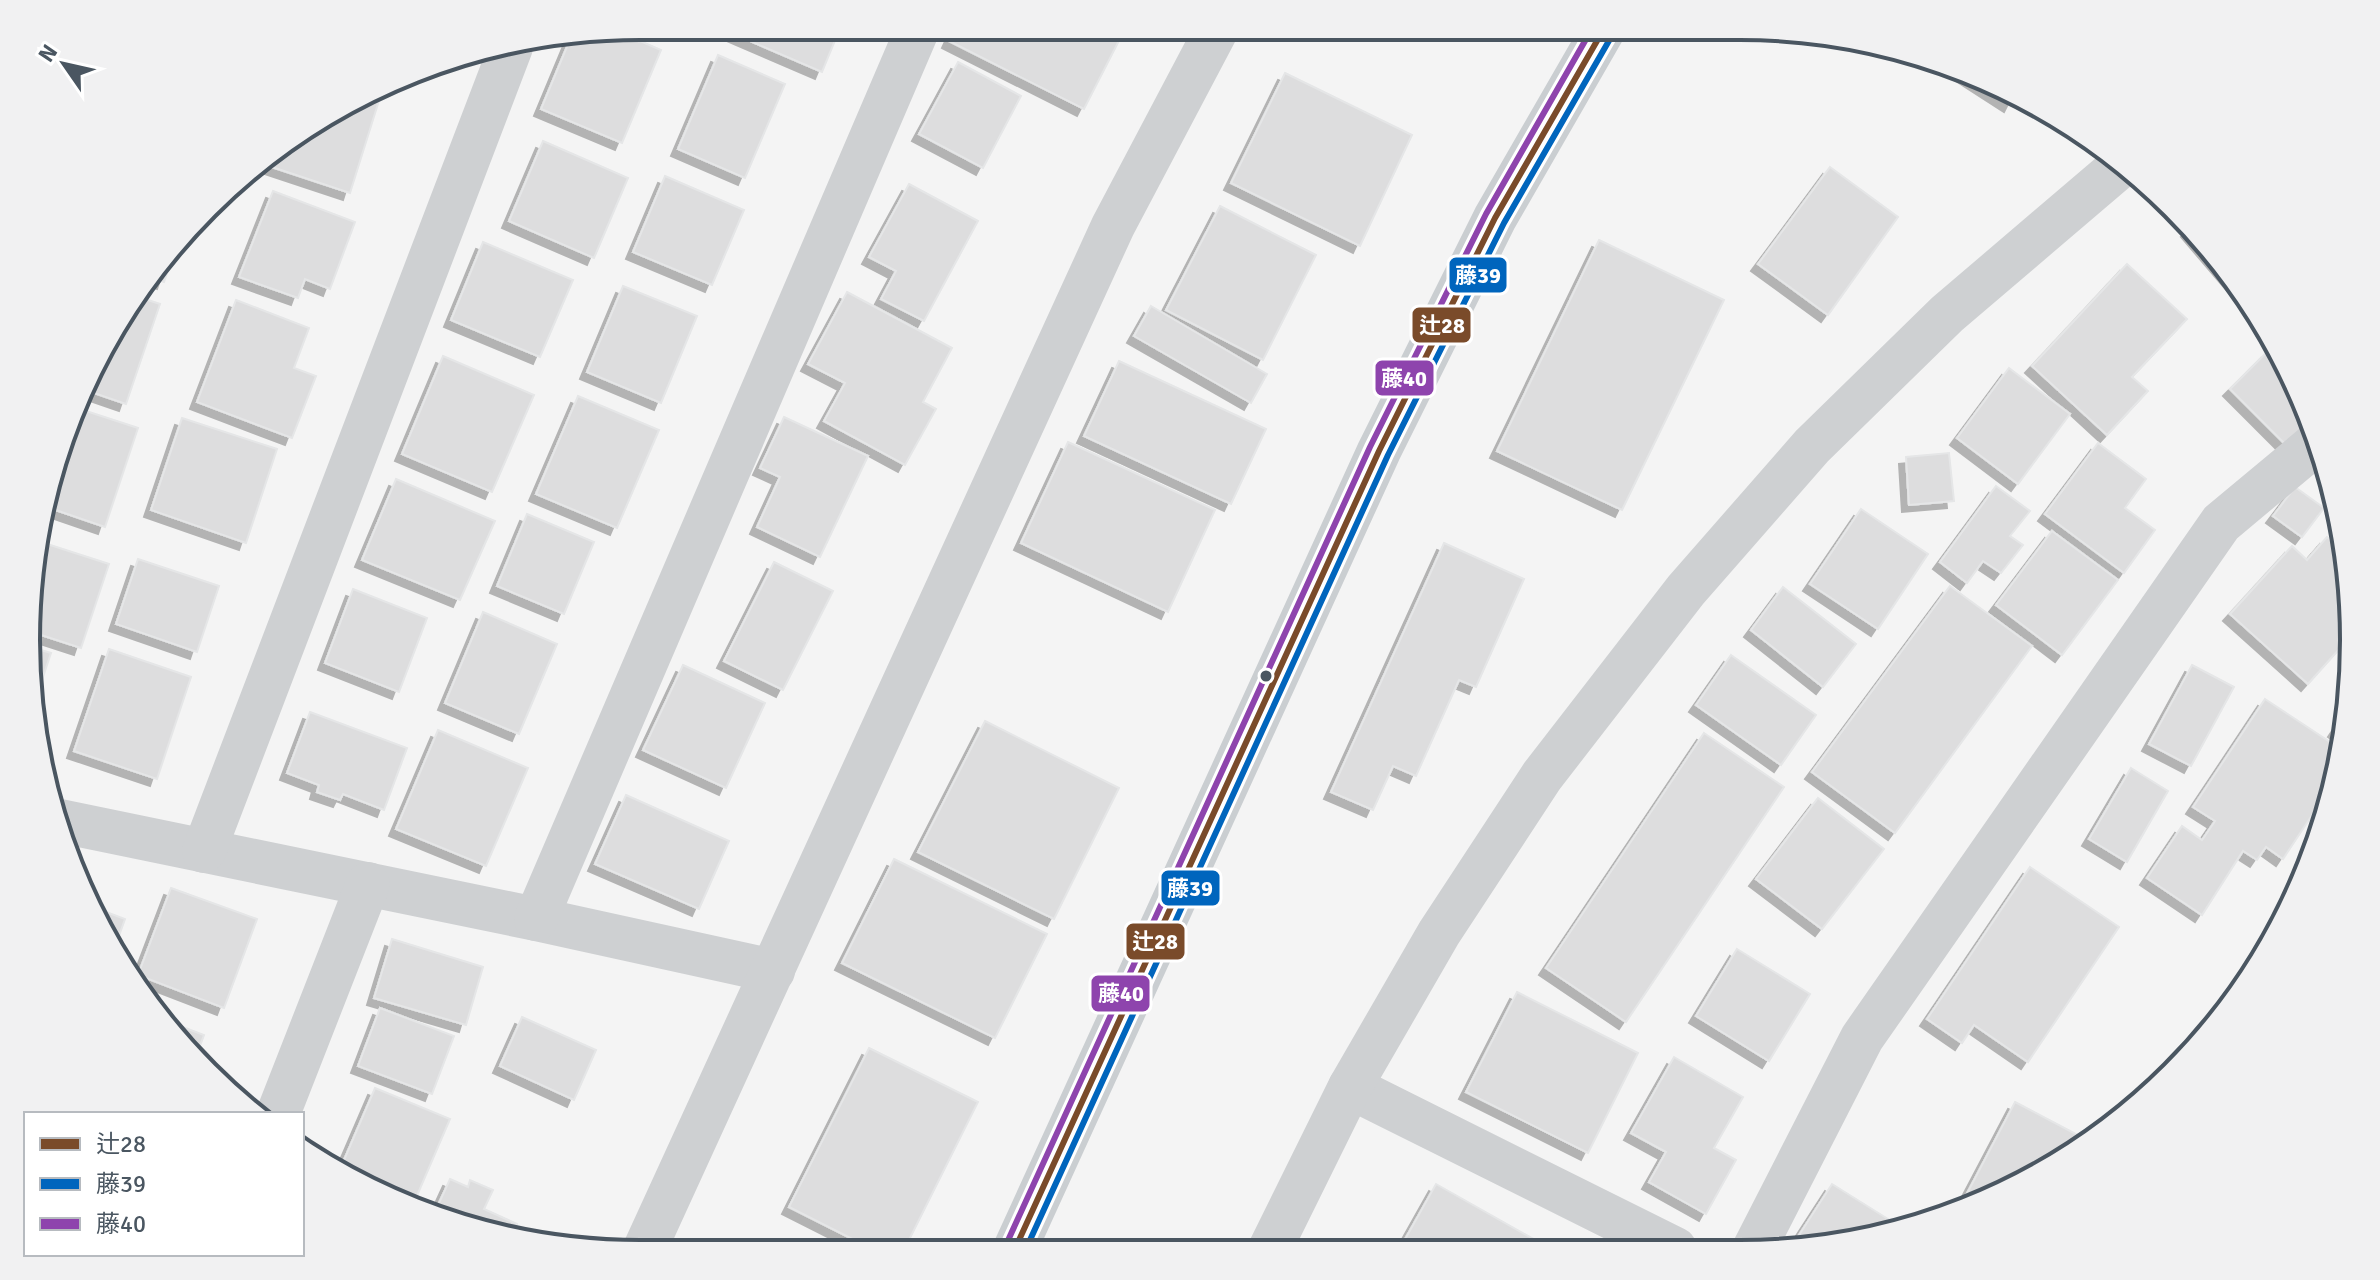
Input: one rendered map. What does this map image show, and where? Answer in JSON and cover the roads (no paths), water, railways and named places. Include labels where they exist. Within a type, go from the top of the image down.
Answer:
[{"type":"main road","points":[[1019,1240],[1379,451],[1495,218],[1598,40]]},
{"type":"street","points":[[536,919],[913,40]]},
{"type":"street","points":[[649,1240],[1113,226],[1211,40]]},
{"type":"street","points":[[204,851],[508,55]]},
{"type":"street","points":[[1274,1240],[1350,1087],[1439,933],[1542,776],[1686,590],[1812,446],[1947,314],[2114,171]]},
{"type":"street","points":[[1759,1240],[1862,1038],[2221,523],[2309,450]]},
{"type":"street","points":[[69,823],[773,971]]},
{"type":"street","points":[[279,1112],[368,884]]},
{"type":"street","points":[[1350,1087],[1657,1240]]}]
